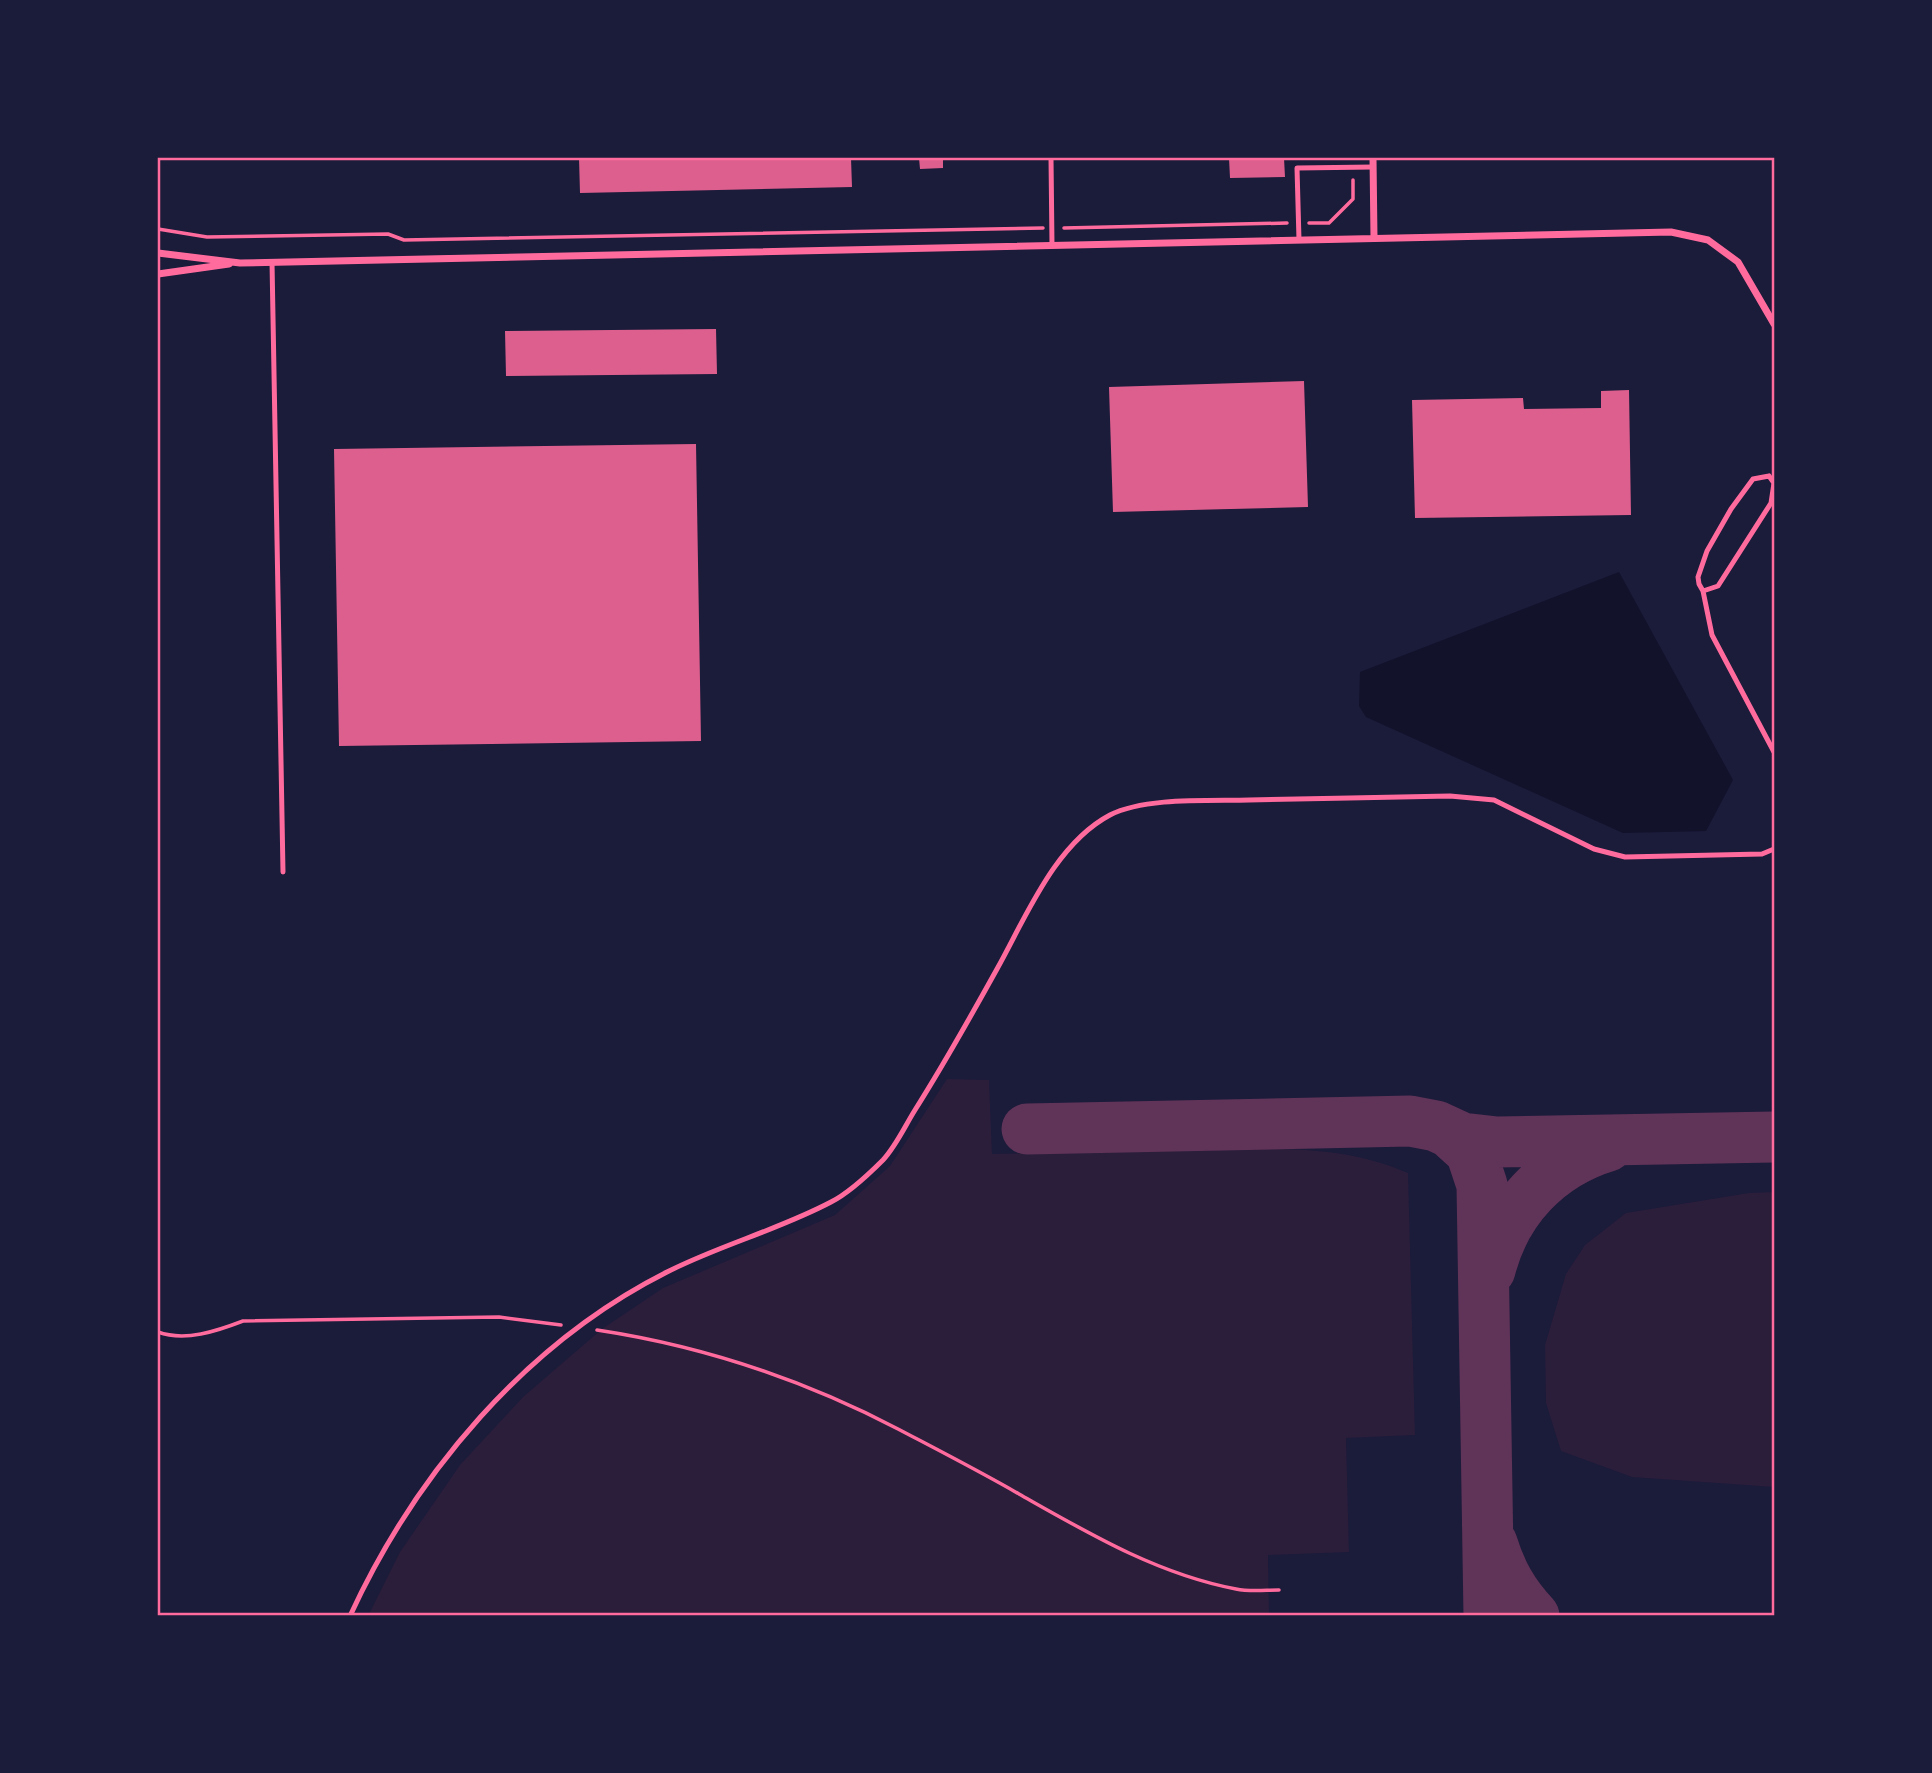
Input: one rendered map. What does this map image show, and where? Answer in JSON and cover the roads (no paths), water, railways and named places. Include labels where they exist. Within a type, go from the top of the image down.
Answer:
[{"type":"street","points":[[1373,158],[1374,238]]},
{"type":"street","points":[[158,274],[240,263],[272,262],[1671,232],[1708,240],[1738,262],[1774,324]]},
{"type":"street","points":[[158,253],[240,263]]},
{"type":"lane","points":[[1051,158],[1052,245]]},
{"type":"lane","points":[[1299,240],[1297,169],[1374,167]]},
{"type":"lane","points":[[272,262],[283,872]]},
{"type":"lane","points":[[1774,468],[1769,476],[1753,480],[1731,509],[1707,551],[1699,584],[1703,591],[1712,635],[1774,752]]},
{"type":"lane","points":[[1703,591],[1718,586],[1771,503],[1774,483],[1769,476]]},
{"type":"lane","points":[[350,1615],[398,1525],[455,1446],[502,1393],[599,1313],[666,1272],[835,1200],[885,1158],[930,1086],[1048,878],[1074,841],[1111,814],[1160,802],[1450,796],[1494,800],[1594,849],[1625,857],[1762,854],[1774,849]]}]
